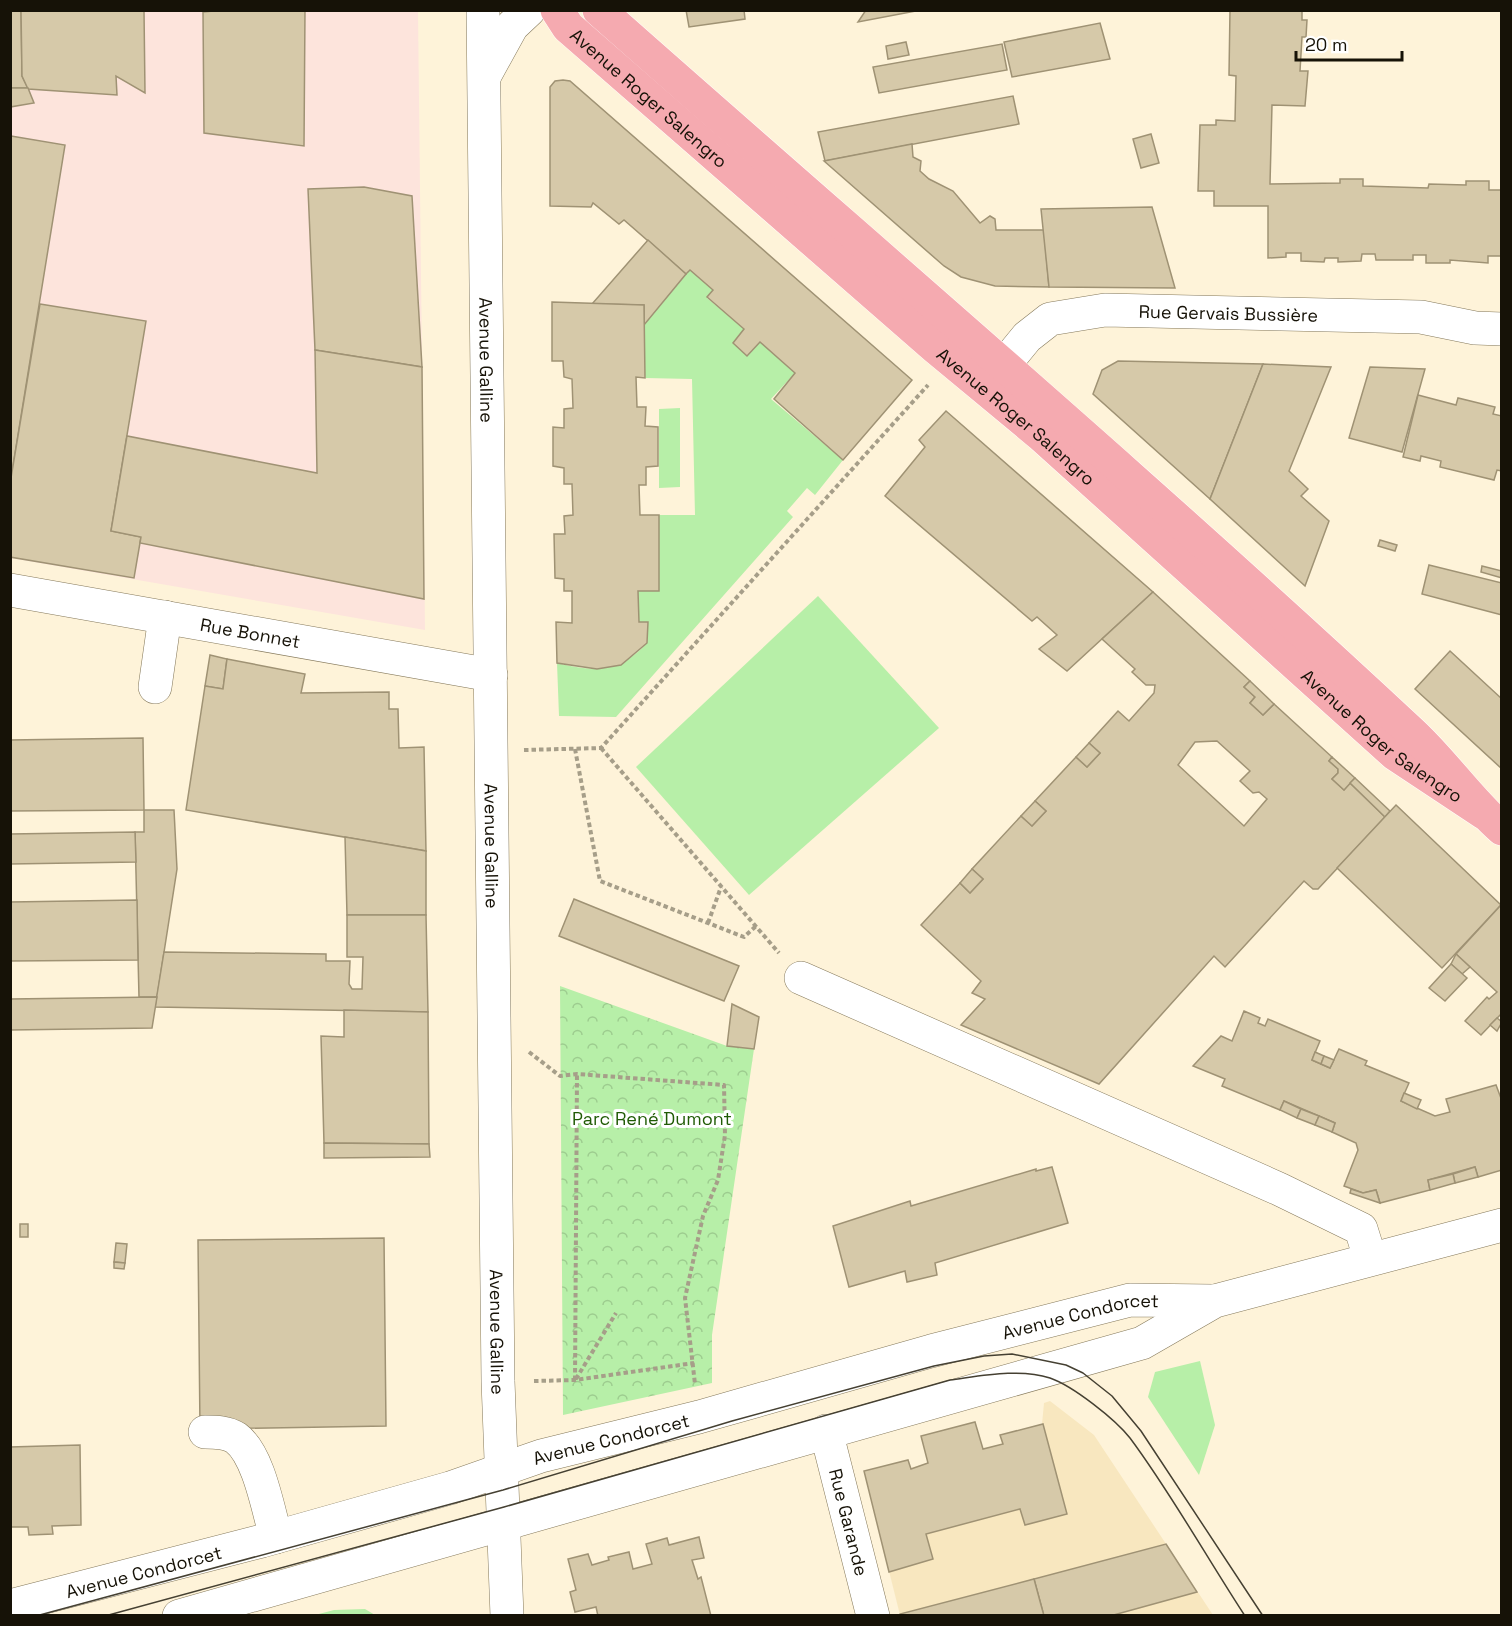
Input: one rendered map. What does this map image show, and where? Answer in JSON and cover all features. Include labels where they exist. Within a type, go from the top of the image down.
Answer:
[{"type":"main road","name":"Avenue Roger Salengro","points":[[599,10],[953,323],[996,376],[1414,734],[1492,821]]},
{"type":"main road","name":"Avenue Roger Salengro","points":[[546,15],[951,359],[996,376]]},
{"type":"street","name":"Avenue Galline","points":[[483,10],[481,42],[485,75],[498,1381],[507,1616]]},
{"type":"street","name":"Avenue Galline","points":[[485,75],[512,26],[546,15]]},
{"type":"street","name":"Rue Gervais Bussière","points":[[996,376],[1027,337],[1050,319],[1105,310],[1421,317],[1475,328],[1502,329]]},
{"type":"street","name":"Rue Bonnet","points":[[10,590],[492,675]]},
{"type":"street","points":[[155,687],[165,617]]},
{"type":"street","points":[[801,978],[1279,1189],[1347,1222],[1361,1229],[1370,1258]]},
{"type":"street","name":"Avenue Condorcet","points":[[179,1616],[1142,1343],[1215,1301],[1370,1258],[1502,1226]]},
{"type":"street","name":"Avenue Condorcet","points":[[10,1606],[269,1539],[450,1488],[541,1456],[699,1417],[930,1351],[1130,1300],[1215,1301]]},
{"type":"street","name":"Rue Garande","points":[[826,1431],[873,1616]]},
{"type":"street","points":[[205,1438],[222,1432],[235,1437],[246,1449],[261,1485],[269,1539]]},
{"type":"path","points":[[492,751],[601,748],[951,359]]},
{"type":"path","points":[[601,748],[801,978]]},
{"type":"path","points":[[575,749],[600,881],[744,937],[756,926]]},
{"type":"path","points":[[708,923],[721,887]]},
{"type":"path","points":[[494,1025],[560,1076],[577,1074],[724,1085],[725,1135],[718,1180],[703,1216],[686,1298],[699,1417]]},
{"type":"path","points":[[575,1380],[577,1074]]},
{"type":"path","points":[[575,1380],[616,1313]]},
{"type":"path","points":[[498,1381],[575,1380],[694,1363]]},
{"type":"shaded area","points":[[10,11],[418,11],[425,630],[11,558]]},
{"type":"shaded area","points":[[1050,1401],[1094,1435],[1213,1615],[900,1615],[864,1471],[911,1468],[928,1463],[921,1436],[975,1422],[983,1449],[1002,1444],[1000,1435],[1042,1424],[1044,1403]]},
{"type":"green space","points":[[690,270],[713,290],[707,298],[744,329],[733,343],[747,356],[760,342],[795,373],[771,399],[843,460],[815,495],[807,488],[787,511],[793,517],[616,717],[559,716],[557,663],[583,668],[605,668],[626,660],[647,643],[648,622],[639,622],[638,591],[659,591],[659,515],[695,515],[692,379],[645,378],[644,325]]},
{"type":"green space","points":[[680,408],[680,487],[659,488],[659,409]]},
{"type":"green space","points":[[818,596],[939,728],[749,895],[636,767]]},
{"type":"green space","name":"Parc René Dumont","points":[[560,986],[727,1046],[754,1049],[712,1335],[712,1383],[563,1415]]},
{"type":"green space","points":[[1200,1361],[1215,1425],[1199,1475],[1148,1397],[1155,1372]]},
{"type":"green space","points":[[365,1609],[375,1615],[315,1615],[334,1610]]},
{"type":"building","points":[[10,10],[21,10],[22,76],[28,88],[10,88]]},
{"type":"building","points":[[21,10],[144,10],[145,93],[116,76],[117,95],[28,89],[22,76]]},
{"type":"building","points":[[305,10],[304,146],[204,133],[203,12]]},
{"type":"building","points":[[686,10],[744,10],[745,19],[689,27]]},
{"type":"building","points":[[866,10],[921,10],[858,22]]},
{"type":"building","points":[[1230,10],[1302,10],[1302,20],[1307,20],[1306,37],[1302,37],[1300,71],[1308,71],[1305,106],[1272,105],[1270,184],[1340,183],[1340,179],[1363,179],[1363,186],[1428,188],[1429,184],[1466,185],[1466,181],[1489,181],[1489,190],[1502,190],[1502,256],[1488,256],[1488,263],[1450,260],[1450,263],[1426,263],[1426,255],[1413,255],[1413,260],[1376,260],[1375,254],[1362,254],[1361,261],[1338,262],[1338,258],[1325,258],[1324,262],[1301,261],[1301,253],[1286,253],[1286,257],[1268,258],[1268,206],[1214,206],[1214,191],[1198,191],[1200,125],[1216,125],[1216,120],[1235,121],[1236,76],[1229,75]]},
{"type":"building","points":[[1100,23],[1110,59],[1012,77],[1004,42]]},
{"type":"building","points":[[906,42],[909,55],[888,59],[886,46]]},
{"type":"building","points":[[1002,44],[1007,70],[879,93],[873,67]]},
{"type":"building","points":[[555,81],[570,81],[912,380],[843,460],[774,399],[795,373],[760,342],[747,356],[733,343],[744,329],[707,297],[713,290],[690,270],[686,274],[624,220],[619,224],[593,203],[591,207],[550,206],[550,87]]},
{"type":"building","points":[[10,88],[28,88],[34,103],[10,107]]},
{"type":"building","points":[[1013,96],[1019,124],[825,161],[818,132]]},
{"type":"building","points":[[1151,134],[1159,163],[1141,168],[1133,139]]},
{"type":"building","points":[[11,136],[65,145],[10,484],[10,139]]},
{"type":"building","points":[[912,144],[913,157],[921,161],[920,171],[929,179],[953,191],[980,223],[990,216],[995,219],[996,230],[1044,230],[1049,287],[995,286],[961,277],[944,266],[824,161]]},
{"type":"building","points":[[364,187],[412,196],[422,367],[315,350],[308,189]]},
{"type":"building","points":[[1152,207],[1175,288],[1049,287],[1041,209]]},
{"type":"building","points":[[648,240],[686,274],[644,325],[644,305],[592,304]]},
{"type":"building","points":[[552,302],[644,305],[645,378],[636,377],[637,407],[646,407],[645,426],[658,427],[658,466],[646,467],[646,485],[639,485],[640,515],[659,515],[659,591],[638,591],[639,622],[648,622],[647,643],[621,665],[597,669],[557,663],[556,622],[572,623],[572,591],[564,591],[564,579],[555,578],[554,534],[565,534],[564,516],[573,515],[572,484],[564,484],[564,468],[553,466],[553,427],[564,428],[564,409],[573,408],[572,379],[564,377],[563,361],[552,361]]},
{"type":"building","points":[[40,304],[146,321],[111,531],[141,537],[134,578],[10,557],[10,484]]},
{"type":"building","points":[[315,350],[422,367],[424,599],[140,543],[141,537],[111,531],[127,436],[317,473]]},
{"type":"building","points":[[1118,361],[1263,364],[1210,499],[1093,394],[1102,370]]},
{"type":"building","points":[[1263,364],[1331,367],[1289,471],[1308,489],[1301,496],[1329,521],[1305,586],[1210,499]]},
{"type":"building","points":[[1370,367],[1425,369],[1402,452],[1349,438]]},
{"type":"building","points":[[1418,395],[1456,405],[1458,398],[1495,407],[1493,414],[1502,416],[1502,471],[1497,470],[1494,480],[1440,467],[1441,461],[1421,456],[1420,461],[1403,457]]},
{"type":"building","points":[[946,411],[1153,592],[1067,671],[1039,649],[1057,635],[1037,617],[1032,621],[885,496],[925,447],[919,440]]},
{"type":"building","points":[[1380,540],[1397,545],[1395,551],[1378,546]]},
{"type":"building","points":[[1429,565],[1502,583],[1502,615],[1422,594]]},
{"type":"building","points":[[1482,566],[1502,571],[1502,578],[1481,572]]},
{"type":"building","points":[[1153,592],[1250,681],[1244,687],[1255,697],[1250,703],[1263,715],[1274,704],[1332,757],[1329,761],[1338,769],[1338,773],[1332,779],[1344,790],[1350,783],[1385,817],[1318,889],[1313,889],[1304,881],[1225,967],[1214,956],[1099,1084],[961,1025],[985,999],[972,993],[981,981],[921,925],[960,883],[970,893],[983,879],[972,869],[1021,816],[1032,826],[1046,811],[1035,801],[1076,757],[1087,767],[1100,753],[1089,743],[1118,711],[1129,721],[1154,693],[1155,685],[1146,685],[1132,672],[1135,669],[1102,639]],"holes":[[[1217,741],[1250,771],[1240,781],[1253,793],[1259,792],[1267,799],[1244,826],[1178,765],[1195,742]]]},
{"type":"building","points":[[1450,651],[1502,699],[1502,769],[1415,689]]},
{"type":"building","points":[[210,655],[227,659],[223,689],[205,686]]},
{"type":"building","points":[[227,659],[305,674],[301,693],[389,692],[389,709],[398,709],[399,748],[424,747],[426,851],[186,810],[205,686],[223,689]]},
{"type":"building","points":[[1250,681],[1274,704],[1263,715],[1250,703],[1255,697],[1244,687]]},
{"type":"building","points":[[143,738],[144,810],[10,811],[10,740]]},
{"type":"building","points":[[1089,743],[1100,753],[1087,767],[1076,757]]},
{"type":"building","points":[[1332,757],[1355,778],[1344,790],[1332,779],[1338,773],[1338,769],[1329,761]]},
{"type":"building","points":[[1355,778],[1390,811],[1385,817],[1350,783]]},
{"type":"building","points":[[1035,801],[1046,811],[1032,826],[1021,816]]},
{"type":"building","points":[[1396,805],[1501,905],[1442,968],[1337,868]]},
{"type":"building","points":[[144,810],[174,810],[177,869],[157,997],[139,997],[135,832],[144,832]]},
{"type":"building","points":[[135,832],[136,862],[10,864],[10,834]]},
{"type":"building","points":[[345,837],[426,851],[426,915],[347,915]]},
{"type":"building","points":[[972,869],[983,879],[970,893],[960,883]]},
{"type":"building","points":[[574,899],[739,966],[724,1001],[559,936]]},
{"type":"building","points":[[137,900],[138,960],[10,961],[10,902]]},
{"type":"building","points":[[1501,905],[1502,1013],[1481,1035],[1465,1021],[1487,997],[1489,999],[1497,992],[1456,954]]},
{"type":"building","points":[[347,915],[426,915],[428,1012],[155,1007],[164,952],[326,954],[326,961],[350,961],[349,984],[352,989],[362,989],[363,957],[347,957]]},
{"type":"building","points":[[1456,954],[1470,967],[1462,974],[1451,964]]},
{"type":"building","points":[[1451,964],[1467,978],[1445,1001],[1429,988]]},
{"type":"building","points":[[157,997],[152,1028],[10,1030],[10,999]]},
{"type":"building","points":[[732,1004],[759,1017],[754,1049],[727,1046]]},
{"type":"building","points":[[344,1010],[428,1012],[429,1144],[324,1143],[321,1036],[344,1037]]},
{"type":"building","points":[[1244,1011],[1260,1018],[1258,1023],[1265,1026],[1268,1019],[1320,1041],[1312,1060],[1330,1068],[1339,1049],[1367,1061],[1365,1065],[1409,1083],[1401,1101],[1435,1116],[1450,1112],[1446,1099],[1496,1085],[1502,1101],[1502,1170],[1478,1177],[1475,1167],[1428,1180],[1430,1190],[1380,1203],[1376,1190],[1363,1193],[1344,1186],[1358,1150],[1356,1143],[1332,1132],[1335,1123],[1284,1101],[1280,1110],[1222,1086],[1225,1079],[1193,1066],[1221,1036],[1232,1041]]},
{"type":"building","points":[[1497,1018],[1502,1022],[1497,1031],[1490,1025]]},
{"type":"building","points":[[1315,1052],[1324,1056],[1321,1064],[1312,1060]]},
{"type":"building","points":[[1324,1056],[1334,1060],[1330,1068],[1321,1064]]},
{"type":"building","points":[[1404,1093],[1421,1100],[1417,1109],[1401,1101]]},
{"type":"building","points":[[1284,1101],[1301,1109],[1297,1118],[1280,1110]]},
{"type":"building","points":[[1301,1109],[1319,1116],[1315,1125],[1297,1118]]},
{"type":"building","points":[[1319,1116],[1335,1123],[1332,1132],[1315,1125]]},
{"type":"building","points":[[324,1143],[429,1144],[430,1157],[324,1158]]},
{"type":"building","points":[[1052,1167],[1068,1223],[935,1263],[937,1275],[907,1282],[905,1271],[849,1287],[833,1226],[910,1201],[911,1206],[1036,1169],[1036,1171]]},
{"type":"building","points":[[1475,1167],[1478,1177],[1455,1183],[1453,1174]]},
{"type":"building","points":[[1453,1174],[1455,1183],[1430,1190],[1428,1180]]},
{"type":"building","points":[[1351,1189],[1363,1193],[1376,1190],[1380,1203],[1350,1193]]},
{"type":"building","points":[[20,1224],[28,1224],[28,1237],[20,1237]]},
{"type":"building","points":[[384,1238],[386,1426],[200,1429],[198,1240]]},
{"type":"building","points":[[116,1243],[127,1244],[125,1263],[114,1262]]},
{"type":"building","points":[[114,1262],[125,1263],[124,1269],[114,1268]]},
{"type":"building","points":[[975,1422],[983,1449],[1003,1444],[1000,1435],[1043,1424],[1067,1514],[1025,1525],[1020,1509],[926,1534],[933,1559],[889,1572],[864,1471],[908,1460],[911,1469],[928,1463],[921,1436]]},
{"type":"building","points":[[80,1445],[81,1525],[52,1526],[53,1534],[29,1535],[28,1527],[10,1527],[10,1447]]},
{"type":"building","points":[[699,1537],[704,1558],[692,1560],[698,1579],[701,1577],[711,1616],[598,1616],[596,1607],[575,1612],[570,1592],[576,1590],[568,1559],[588,1554],[592,1565],[609,1560],[608,1557],[629,1552],[633,1569],[652,1564],[646,1544],[667,1538],[669,1545]]},
{"type":"building","points":[[1166,1544],[1197,1592],[1110,1616],[1044,1616],[1034,1579]]},
{"type":"building","points":[[1034,1579],[1044,1616],[900,1616],[900,1614]]},
{"type":"tram line","points":[[36,1616],[503,1490],[732,1421],[934,1366],[984,1356],[1012,1354],[1066,1365],[1083,1373],[1112,1396],[1141,1431],[1263,1616]]},
{"type":"tram line","points":[[105,1616],[504,1507],[950,1380],[1013,1373],[1038,1375],[1059,1382],[1093,1404],[1123,1430],[1160,1481],[1245,1616]]}]
